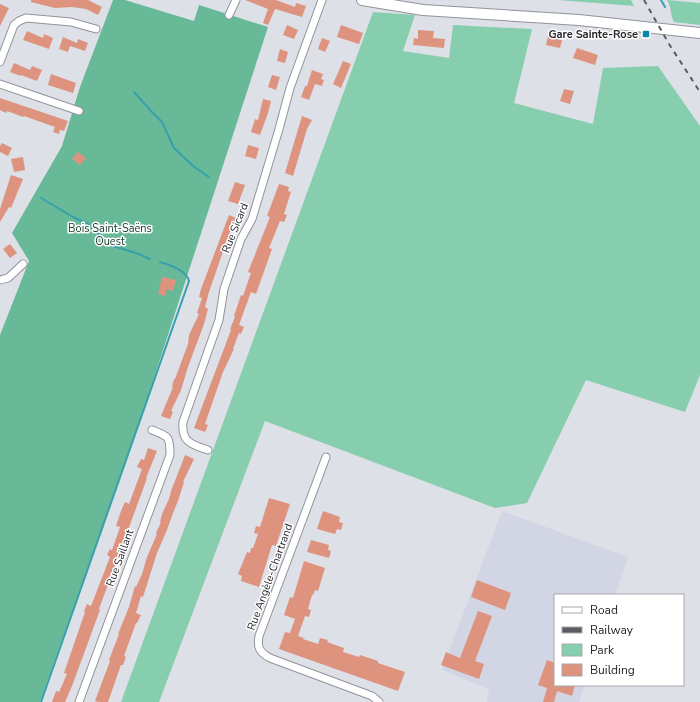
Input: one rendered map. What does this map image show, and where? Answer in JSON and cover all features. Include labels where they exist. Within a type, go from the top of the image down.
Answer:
[{"type":"street","points":[[229,15],[236,0]]},
{"type":"street","name":"Rue Sicard","points":[[208,450],[194,446],[186,440],[182,431],[183,422],[219,320],[224,289],[241,238],[252,219],[290,88],[322,0]]},
{"type":"street","points":[[362,0],[419,9],[582,20],[700,33]]},
{"type":"street","points":[[0,62],[14,25],[26,18],[71,22],[96,28]]},
{"type":"street","points":[[0,84],[79,111]]},
{"type":"street","points":[[0,280],[8,278],[23,264]]},
{"type":"street","name":"Rue Saillant","points":[[79,702],[170,455],[170,442],[166,436],[152,430]]},
{"type":"street","name":"Rue Angèle-Chartrand","points":[[326,457],[259,636],[259,650],[262,654],[270,658],[372,696],[379,702]]},
{"type":"shaded area","points":[[502,511],[628,557],[615,594],[554,594],[554,686],[584,686],[579,702],[487,702],[489,689],[442,670]]},
{"type":"green space","name":"Bois Saint-Saëns Ouest","points":[[113,0],[125,0],[194,21],[199,5],[268,27],[141,418],[40,702],[0,702],[0,335],[29,261],[12,233],[62,146],[80,87]]},
{"type":"green space","points":[[558,0],[631,0],[634,6]]},
{"type":"green space","points":[[667,0],[700,3],[700,25],[674,22],[670,5]]},
{"type":"green space","points":[[373,12],[415,15],[403,51],[449,58],[453,25],[532,29],[514,103],[593,124],[603,68],[658,66],[700,126],[700,375],[685,412],[586,380],[527,503],[495,508],[265,421],[159,702],[121,702]]},
{"type":"building","points":[[31,0],[88,0],[102,7],[98,15],[86,9],[72,7],[55,8],[31,2]]},
{"type":"building","points":[[245,0],[276,0],[295,7],[296,3],[306,6],[302,17],[275,9],[268,25],[263,23],[268,9]]},
{"type":"building","points":[[0,4],[9,8],[0,26]]},
{"type":"building","points":[[287,25],[298,30],[294,39],[283,35]]},
{"type":"building","points":[[341,25],[363,33],[359,44],[337,37]]},
{"type":"building","points":[[418,30],[434,31],[433,38],[445,39],[444,48],[413,45],[414,38],[418,39]]},
{"type":"building","points":[[27,31],[43,38],[44,34],[53,38],[49,49],[23,40]]},
{"type":"building","points":[[548,36],[562,40],[560,48],[546,45]]},
{"type":"building","points":[[63,37],[77,43],[78,39],[88,43],[85,51],[70,46],[68,52],[59,49]]},
{"type":"building","points":[[322,38],[330,41],[325,52],[318,49]]},
{"type":"building","points":[[577,48],[598,55],[595,65],[573,58]]},
{"type":"building","points":[[280,49],[288,52],[285,63],[277,61]]},
{"type":"building","points":[[343,61],[351,64],[341,88],[333,84]]},
{"type":"building","points":[[14,63],[30,70],[32,66],[42,70],[37,81],[10,72]]},
{"type":"building","points":[[312,70],[323,74],[321,79],[324,80],[322,86],[315,84],[309,100],[301,97],[305,86],[307,86]]},
{"type":"building","points":[[51,74],[76,83],[73,93],[48,85]]},
{"type":"building","points":[[272,75],[280,77],[276,90],[268,87]]},
{"type":"building","points":[[564,89],[574,91],[570,104],[560,101]]},
{"type":"building","points":[[0,98],[68,121],[64,131],[60,130],[59,134],[53,132],[55,127],[24,116],[23,117],[7,111],[6,113],[0,110]]},
{"type":"building","points":[[263,99],[271,101],[260,135],[251,132],[255,119],[258,120]]},
{"type":"building","points":[[302,116],[312,120],[307,129],[293,176],[285,173]]},
{"type":"building","points":[[2,143],[12,148],[8,156],[0,152],[0,146]]},
{"type":"building","points":[[248,145],[259,148],[256,159],[245,156]]},
{"type":"building","points":[[78,152],[86,158],[80,165],[72,159]]},
{"type":"building","points":[[23,157],[25,170],[14,172],[11,159]]},
{"type":"building","points":[[11,175],[23,179],[11,208],[9,207],[0,222],[0,209]]},
{"type":"building","points":[[235,182],[245,185],[238,204],[228,201]]},
{"type":"building","points":[[279,184],[289,187],[288,191],[291,192],[284,214],[287,215],[284,222],[280,221],[269,248],[272,249],[256,294],[251,292],[239,325],[244,327],[241,334],[239,333],[234,349],[223,372],[205,424],[208,425],[205,432],[194,428],[231,330],[230,329],[241,295],[243,296],[251,273],[248,272],[270,217],[267,216]]},
{"type":"building","points":[[229,215],[236,218],[209,292],[205,307],[208,309],[204,324],[181,390],[171,411],[173,412],[170,419],[161,416],[188,344],[189,335],[199,314],[197,313],[202,298],[199,297],[201,289]]},
{"type":"building","points":[[10,244],[17,253],[10,258],[3,249]]},
{"type":"building","points":[[162,277],[176,280],[173,291],[167,289],[165,296],[158,294]]},
{"type":"building","points":[[148,448],[157,451],[72,686],[65,702],[52,702],[56,691],[59,692],[67,674],[64,673],[85,612],[84,611],[87,604],[91,606],[110,557],[107,555],[110,549],[112,550],[120,527],[116,526],[121,511],[125,502],[129,504],[142,469],[137,467],[141,459],[144,460]]},
{"type":"building","points":[[185,455],[194,459],[183,482],[178,501],[157,553],[143,597],[141,596],[136,613],[141,615],[136,623],[124,656],[126,657],[123,665],[121,665],[108,702],[95,701],[129,607],[135,586],[136,587],[142,574],[161,522],[162,514]]},
{"type":"building","points":[[269,498],[290,504],[276,546],[272,545],[259,587],[241,581],[242,576],[238,574],[247,552],[250,553],[251,548],[253,548],[258,534],[254,533],[256,526],[260,527]]},
{"type":"building","points":[[323,511],[340,517],[339,522],[343,523],[341,530],[337,529],[335,534],[317,529]]},
{"type":"building","points":[[311,540],[329,545],[328,550],[331,551],[329,558],[307,552]]},
{"type":"building","points":[[304,561],[325,568],[318,591],[315,590],[312,595],[308,609],[311,610],[309,617],[305,616],[298,636],[318,644],[320,638],[328,640],[327,642],[344,648],[343,652],[359,657],[360,655],[405,672],[398,691],[279,649],[285,632],[290,633],[295,619],[284,615],[290,597],[293,598]]},
{"type":"building","points":[[477,580],[511,593],[505,610],[471,597]]},
{"type":"building","points":[[478,611],[492,616],[475,661],[484,664],[479,679],[441,665],[446,652],[460,658]]},
{"type":"building","points":[[547,660],[554,663],[554,686],[575,686],[572,696],[557,691],[554,702],[543,702],[547,688],[538,685]]},
{"type":"waterway","points":[[661,0],[665,7]]},
{"type":"waterway","points":[[134,92],[162,122],[174,148],[193,166],[209,177]]},
{"type":"waterway","points":[[41,198],[88,224],[110,245],[150,259]]},
{"type":"waterway","points":[[41,702],[189,281],[185,274],[181,271],[173,266],[160,262]]},
{"type":"railway","points":[[644,0],[669,44],[700,92]]},
{"type":"place","name":"Gare Sainte-Rose","points":[[646,34]]}]
